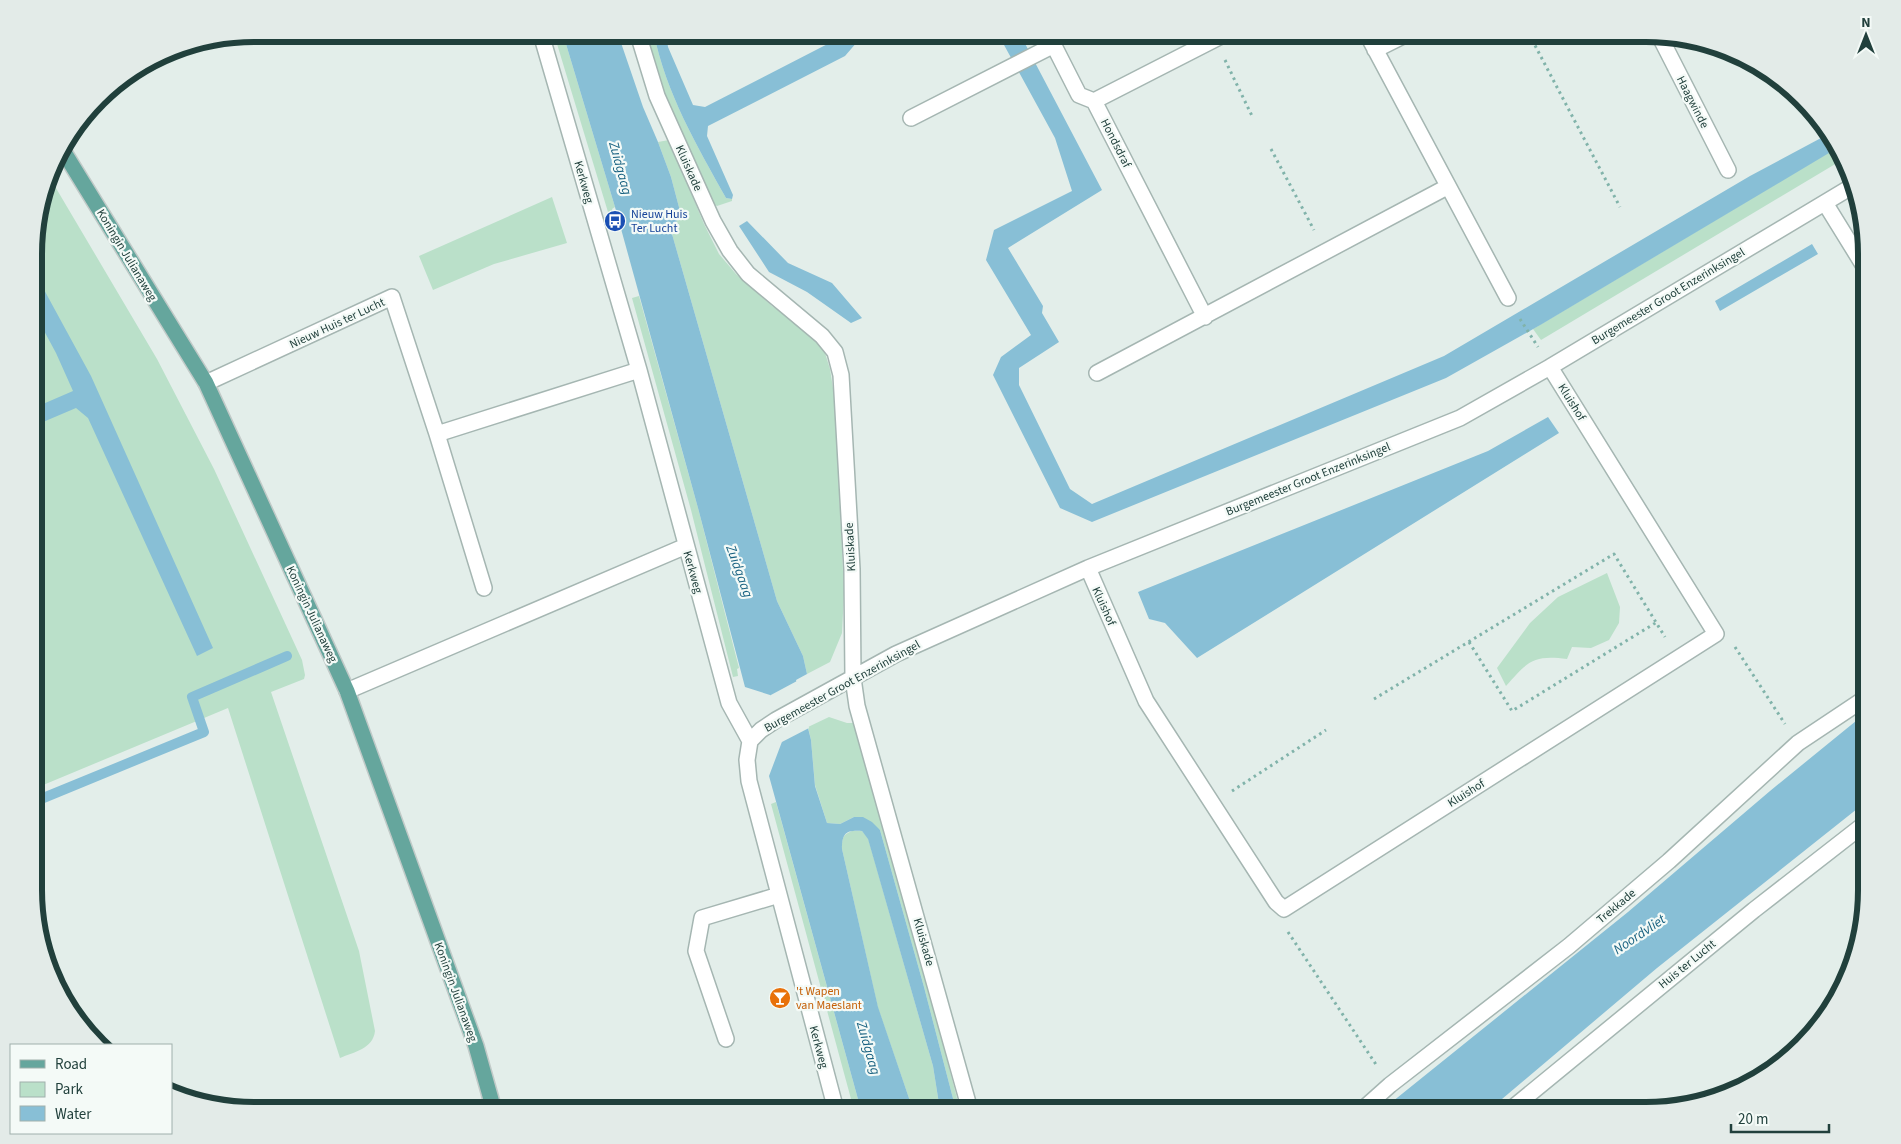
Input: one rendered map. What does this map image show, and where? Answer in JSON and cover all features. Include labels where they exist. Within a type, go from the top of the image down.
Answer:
[{"type":"main road","name":"Koningin Julianaweg","points":[[67,156],[206,383],[347,692],[476,1046],[492,1102]]},
{"type":"street","name":"Kerkweg","points":[[543,42],[639,370],[730,703],[750,741],[748,760],[749,781],[834,1102]]},
{"type":"street","name":"Kluiskade","points":[[640,42],[657,96],[713,222],[730,251],[748,274],[775,298],[809,323],[835,352],[841,375],[852,569],[853,678],[857,706],[968,1102]]},
{"type":"street","points":[[911,118],[1032,56],[1048,42]]},
{"type":"street","points":[[1053,42],[1080,94],[1094,101],[1208,42]]},
{"type":"street","points":[[1371,42],[1447,188],[1508,298]]},
{"type":"street","points":[[1375,50],[1391,42]]},
{"type":"street","name":"Haagwinde","points":[[1663,43],[1728,170]]},
{"type":"street","name":"Hondsdraf","points":[[1094,101],[1205,316]]},
{"type":"street","points":[[1097,373],[1447,188]]},
{"type":"street","name":"Burgemeester Groot Enzerinksingel","points":[[750,741],[760,730],[776,720],[896,654],[1088,568],[1460,418],[1550,367],[1848,189]]},
{"type":"street","points":[[1825,203],[1858,256]]},
{"type":"street","name":"Nieuw Huis ter Lucht","points":[[206,383],[392,297],[437,434],[484,588]]},
{"type":"street","name":"Kluishof","points":[[1088,568],[1146,701],[1276,902],[1284,909],[1716,634],[1550,367]]},
{"type":"street","points":[[437,434],[639,370]]},
{"type":"street","points":[[347,692],[686,546]]},
{"type":"street","name":"Trekkade","points":[[1371,1102],[1390,1085],[1569,946],[1669,861],[1798,743],[1858,703]]},
{"type":"street","name":"Huis ter Lucht","points":[[1520,1102],[1754,910],[1858,829]]},
{"type":"street","points":[[726,1039],[696,951],[702,918],[778,895]]},
{"type":"path","points":[[1222,42],[1253,118]]},
{"type":"path","points":[[1533,42],[1620,207]]},
{"type":"path","points":[[1271,149],[1326,252]]},
{"type":"path","points":[[1517,314],[1530,336]]},
{"type":"path","points":[[1374,698],[1614,554],[1679,658]]},
{"type":"path","points":[[1468,642],[1512,712],[1657,622]]},
{"type":"path","points":[[1716,634],[1725,632],[1798,743]]},
{"type":"path","points":[[1213,804],[1326,730]]},
{"type":"path","points":[[1284,909],[1283,924],[1390,1085]]},
{"type":"green space","points":[[556,42],[565,42],[615,207],[612,209],[616,220],[611,222]]},
{"type":"green space","points":[[646,42],[656,42],[666,77],[684,119],[726,198],[732,199],[732,201],[717,206],[712,203],[663,96]]},
{"type":"green space","points":[[669,140],[704,224],[719,254],[736,274],[772,306],[812,335],[825,353],[830,369],[835,401],[844,593],[842,633],[830,662],[807,674],[803,656],[777,601],[672,234],[680,211],[671,177],[658,142]]},
{"type":"green space","points":[[1832,151],[1838,163],[1541,340],[1533,329]]},
{"type":"green space","points":[[54,185],[157,359],[214,469],[302,660],[304,679],[271,692],[359,951],[375,1031],[371,1042],[367,1046],[340,1058],[228,708],[42,786],[42,254],[44,227]]},
{"type":"green space","points":[[552,197],[567,243],[494,264],[433,290],[419,256]]},
{"type":"green space","points":[[639,296],[698,508],[739,668],[737,669],[738,676],[733,677],[691,510],[632,298]]},
{"type":"green space","points":[[1607,573],[1620,607],[1619,623],[1609,640],[1591,648],[1572,647],[1567,659],[1546,658],[1532,662],[1526,665],[1506,686],[1497,668],[1530,623],[1558,597]]},
{"type":"green space","points":[[829,717],[847,723],[855,723],[891,843],[958,1102],[954,1102],[880,830],[854,817],[840,824],[827,823],[815,785],[808,727]]},
{"type":"green space","points":[[776,802],[859,1102],[852,1102],[771,804]]},
{"type":"green space","points":[[852,831],[862,831],[868,838],[933,1066],[939,1102],[910,1102],[878,1008],[842,849],[843,838]]},
{"type":"water","name":"Zuidgaag","points":[[565,42],[621,42],[643,107],[671,177],[680,211],[672,234],[777,601],[803,656],[807,674],[796,680],[811,740],[815,786],[827,823],[840,824],[854,817],[863,817],[880,830],[954,1102],[939,1102],[933,1066],[868,839],[862,831],[857,831],[849,832],[844,836],[842,849],[878,1007],[910,1102],[859,1102],[769,776],[783,739],[770,695],[745,687],[615,207]]},
{"type":"water","points":[[656,42],[667,42],[693,105],[705,107],[831,42],[857,42],[845,56],[708,126],[707,136],[733,195],[732,199],[726,198],[704,159],[674,98]]},
{"type":"water","points":[[1002,42],[1024,42],[1102,190],[1008,248],[1043,306],[1042,313],[1059,342],[1019,368],[1019,385],[1070,489],[1092,504],[1444,356],[1750,176],[1821,138],[1829,153],[1542,324],[1446,378],[1092,522],[1060,508],[993,375],[1001,357],[1031,335],[986,260],[994,230],[1072,191],[1055,138]]},
{"type":"water","points":[[747,221],[788,263],[832,283],[862,318],[851,323],[807,292],[769,272],[739,226]]},
{"type":"water","points":[[1812,244],[1818,254],[1720,311],[1715,301]]},
{"type":"water","points":[[42,286],[91,376],[213,648],[197,656],[88,418],[76,408],[42,422],[42,404],[73,391],[42,327]]},
{"type":"water","points":[[1548,417],[1559,433],[1197,658],[1165,623],[1149,619],[1138,592],[1488,451]]},
{"type":"water","name":"Noordvliet","points":[[1858,719],[1858,808],[1657,968],[1498,1102],[1392,1102],[1628,912],[1770,791]]},
{"type":"pier","points":[[797,681],[809,728],[780,743],[781,739],[769,696]]},
{"type":"waterway","points":[[42,799],[204,732],[192,697],[287,656]]},
{"type":"place","name":"Nieuw Huis Ter Lucht","points":[[615,221]]},
{"type":"place","name":"'t Wapen van Maeslant","points":[[780,998]]}]
